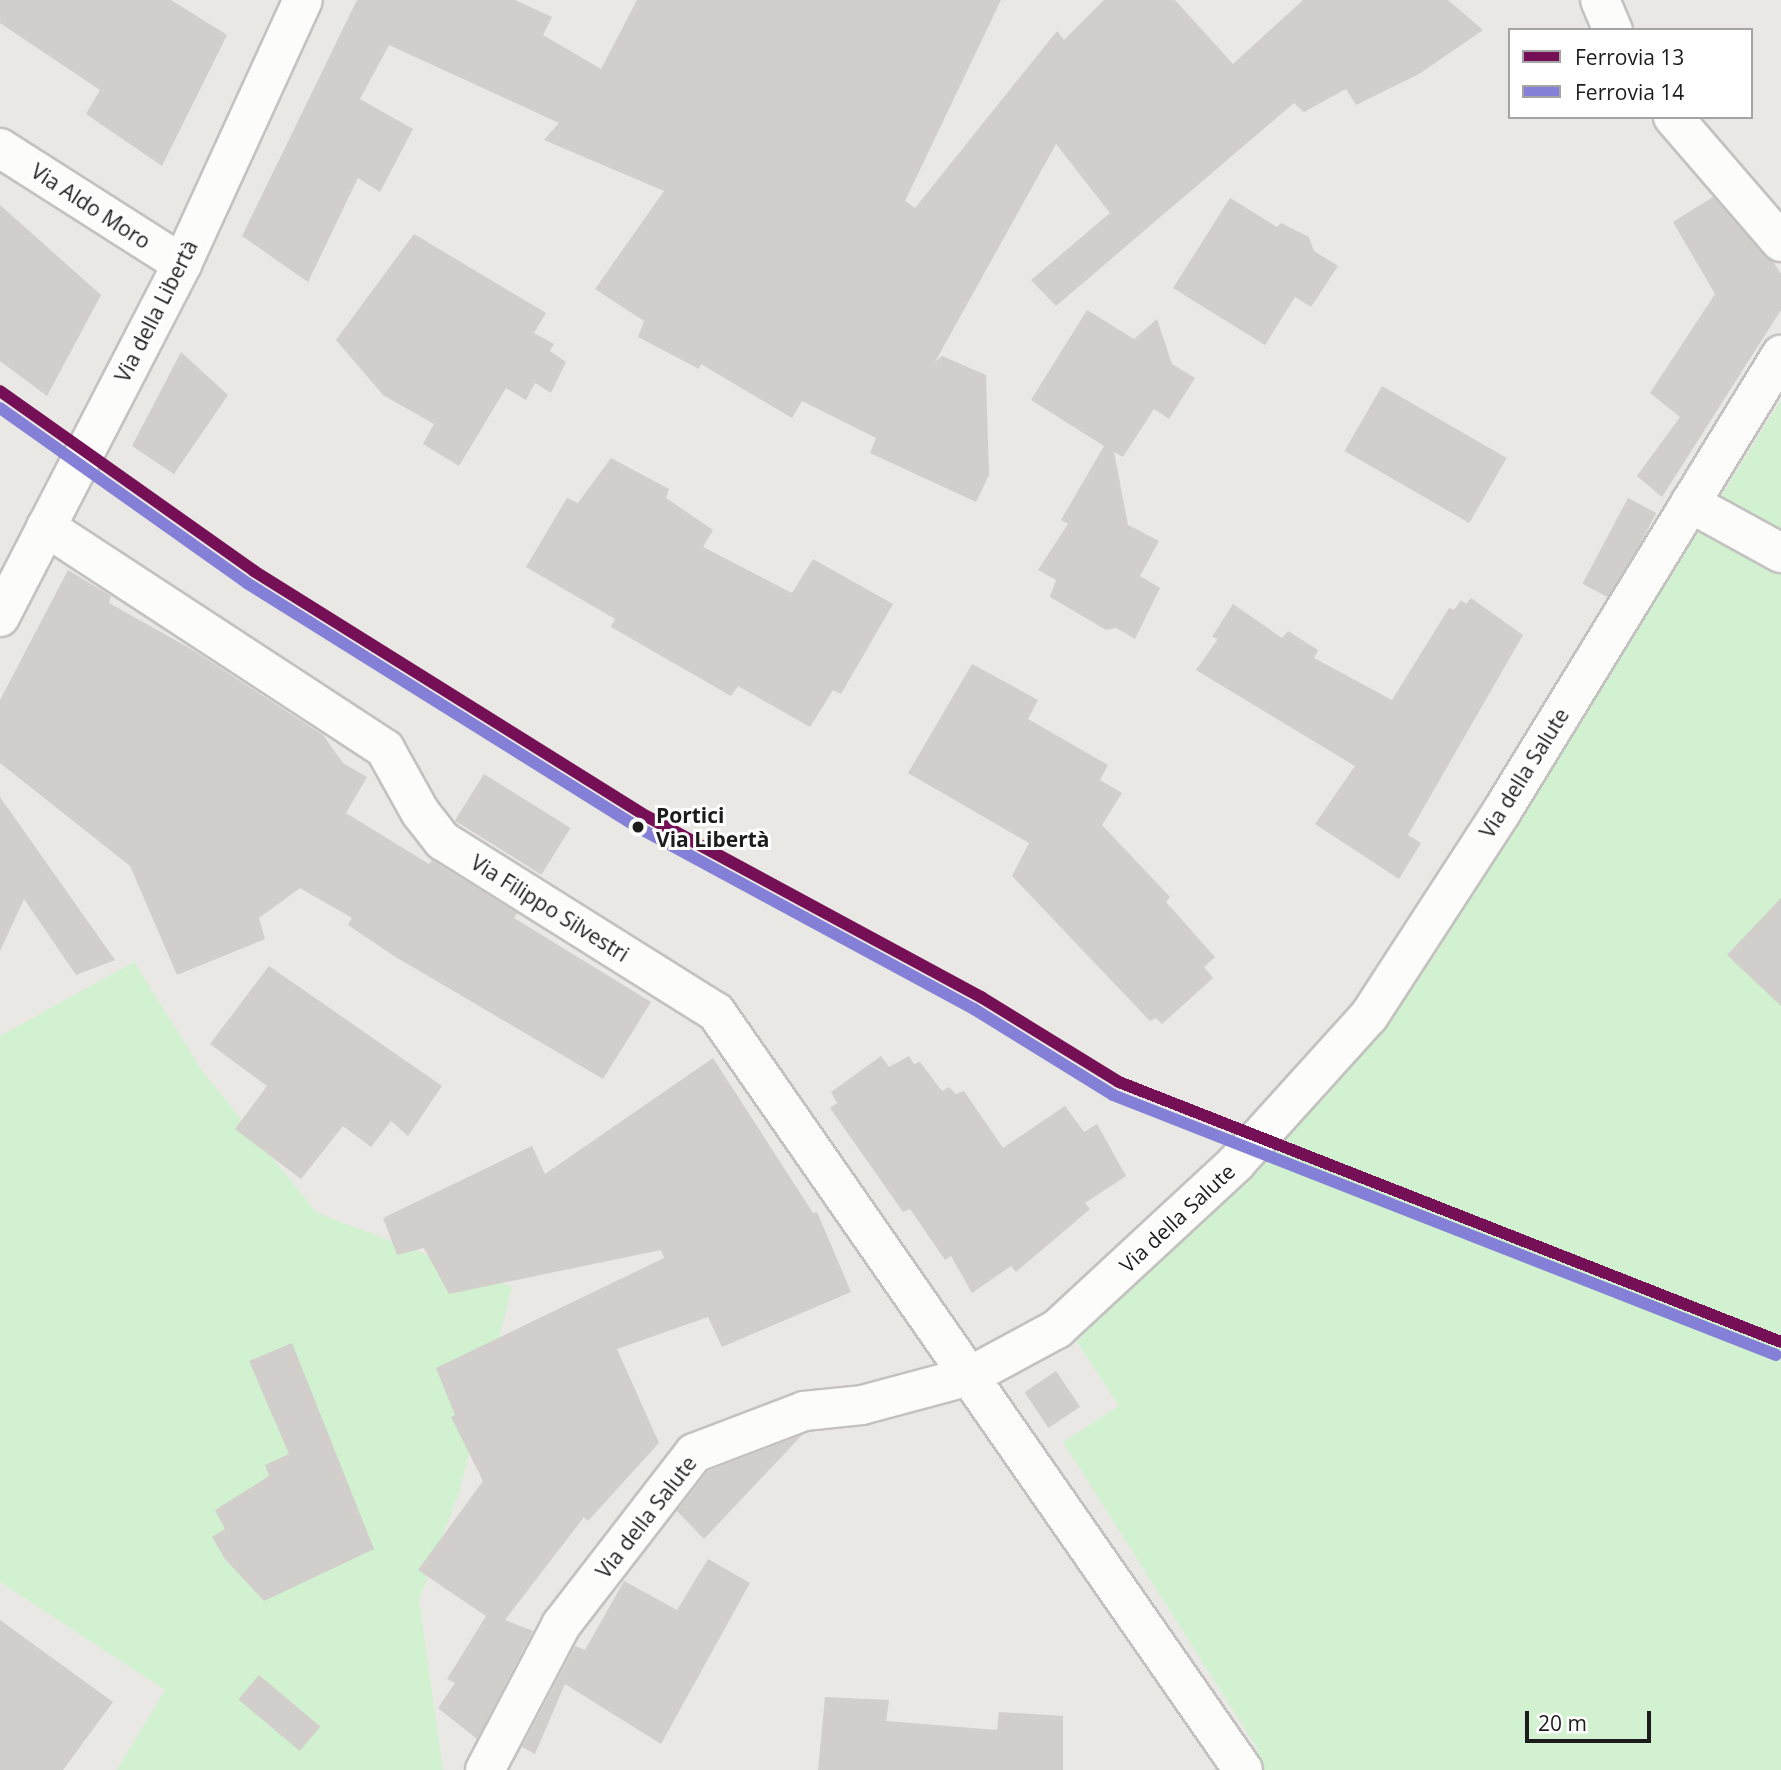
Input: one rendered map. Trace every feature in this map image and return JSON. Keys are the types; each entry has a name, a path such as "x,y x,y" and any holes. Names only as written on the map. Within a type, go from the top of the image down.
{"street":[{"name":"Via della Libertà","path":"0,617 181,264 303,0"},
{"path":"1600,0 1612,28"},
{"path":"1675,119 1781,242"},
{"name":"Via Aldo Moro","path":"0,148 181,264"},
{"name":"Via della Salute","path":"485,1770 561,1625 694,1452 804,1411 862,1405 970,1376 1057,1329 1236,1163 1369,1016 1502,811 1781,355"},
{"path":"1690,503 1781,553"},
{"name":"Via Filippo Silvestri","path":"52,516 385,749 420,812 443,841 716,1012 1243,1770"}],"green space":[{"path":"1781,400 1781,1770 1236,1770 1259,1751 1063,1442 1119,1406 1074,1337 1303,1119 1437,952"},
{"path":"134,962 203,1072 317,1213 512,1287 460,1489 419,1600 443,1770 117,1770 165,1690 0,1582 0,1036"}],"building":[{"path":"0,0 171,0 227,35 162,166 86,114 100,90 0,23"},
{"path":"357,0 515,0 552,17 543,35 601,69 637,0 1001,0 905,201 915,208 1057,31 1064,40 1104,0 1175,0 1233,64 1303,0 1448,0 1483,30 1419,74 1356,105 1346,89 1304,112 1294,103 1056,306 1031,280 1110,213 1056,144 935,362 942,356 986,375 989,475 976,502 870,453 876,438 802,401 792,418 701,364 699,369 638,337 644,321 595,289 664,191 544,140 559,123 389,45 360,99 413,129 380,192 358,178 308,282 242,236"},
{"path":"1713,197 1781,274 1781,310 1662,497 1637,476 1680,417 1650,393 1715,294 1673,222"},
{"path":"1230,198 1277,227 1281,223 1309,237 1314,251 1338,266 1311,307 1295,297 1265,345 1173,288"},
{"path":"0,205 101,295 47,396 0,361"},
{"path":"414,234 546,313 534,333 554,344 550,351 566,362 551,393 535,383 526,400 506,388 459,466 423,444 434,424 383,395 336,340"},
{"path":"1087,310 1134,339 1157,319 1172,364 1195,378 1169,419 1154,409 1123,457 1114,452 1128,525 1159,541 1140,576 1160,588 1135,639 1116,628 1106,630 1050,597 1056,580 1038,570 1068,524 1061,520 1104,446 1031,400"},
{"path":"181,352 228,395 174,474 132,446"},
{"path":"1382,386 1507,458 1469,523 1344,451"},
{"path":"611,458 669,489 666,498 713,530 703,547 792,593 813,559 893,604 841,694 833,690 810,727 738,686 731,696 611,627 615,619 526,567 567,498 578,503"},
{"path":"1628,498 1656,513 1611,599 1582,584"},
{"path":"68,570 111,596 109,603 193,650 323,735 343,763 367,777 346,813 429,864 432,860 517,913 514,918 651,1002 603,1079 394,956 348,925 352,918 300,888 259,918 265,939 177,975 130,866 0,763 0,700"},
{"path":"1471,598 1523,635 1408,835 1421,843 1399,879 1315,824 1355,766 1196,670 1218,639 1212,637 1233,604 1282,638 1288,631 1318,650 1314,658 1392,700 1449,608 1454,610 1461,600 1466,604"},
{"path":"972,664 1038,700 1028,719 1108,765 1100,780 1122,793 1102,825 1170,897 1166,902 1215,957 1204,967 1213,978 1162,1024 1156,1018 1150,1021 1012,876 1029,843 908,773"},
{"path":"484,774 571,828 541,875 455,821"},
{"path":"0,797 115,960 76,975 24,899 0,951"},
{"path":"1781,898 1781,1006 1727,955"},
{"path":"269,966 442,1086 408,1136 391,1121 371,1147 343,1126 301,1179 235,1129 267,1086 210,1044"},
{"path":"881,1056 889,1067 909,1056 914,1064 920,1062 942,1091 949,1087 956,1094 964,1091 1003,1148 1065,1106 1084,1132 1097,1124 1126,1176 1085,1203 1090,1209 1016,1272 1011,1266 972,1293 951,1256 945,1260 910,1209 903,1212 830,1108 837,1103 831,1092"},
{"path":"713,1058 813,1213 817,1212 851,1292 722,1347 708,1317 617,1349 659,1443 588,1521 584,1517 505,1620 533,1631 477,1739 438,1708 455,1683 447,1679 486,1616 418,1570 483,1481 451,1417 455,1415 436,1368 664,1258 661,1250 449,1294 424,1248 397,1255 383,1218 532,1146 545,1174"},
{"path":"292,1343 374,1549 264,1601 225,1559 212,1537 225,1529 215,1510 269,1476 265,1465 289,1454 249,1361"},
{"path":"1056,1371 1080,1407 1049,1428 1024,1392"},
{"path":"802,1435 704,1539 677,1511 708,1471"},
{"path":"708,1559 750,1583 661,1744 565,1684 535,1754 522,1747 575,1646 585,1650 624,1581 677,1610"},
{"path":"0,1620 113,1702 63,1770 0,1770"},
{"path":"259,1675 320,1726 300,1751 238,1700"},
{"path":"825,1697 889,1700 886,1721 997,1730 999,1712 1063,1716 1063,1770 818,1770"}],"rail line":[{"name":"13","path":"0,391 254,571 648,817 981,997 1119,1082 1781,1342"},
{"name":"14","path":"0,408 247,583 641,829 974,1009 1113,1095 1776,1355"}],"place":[{"name":"Portici Via Libertà","path":"638,827"}]}
